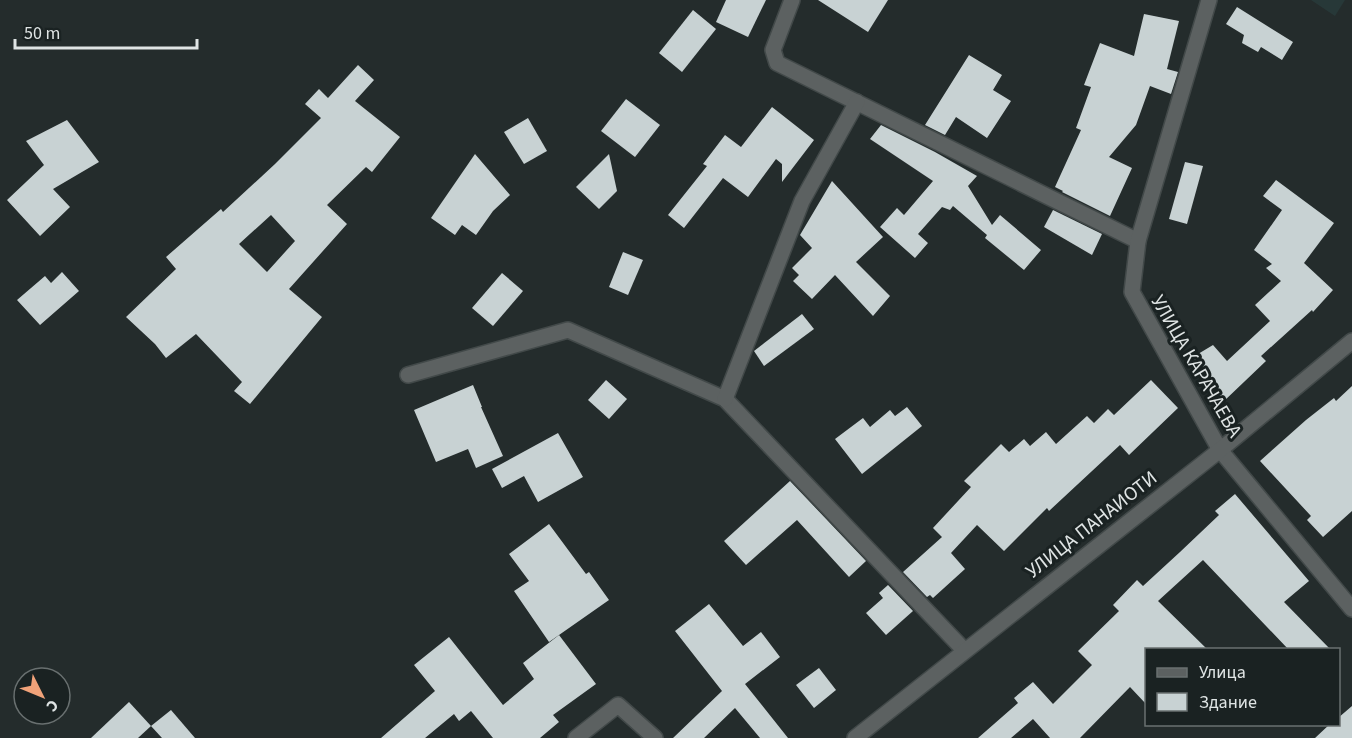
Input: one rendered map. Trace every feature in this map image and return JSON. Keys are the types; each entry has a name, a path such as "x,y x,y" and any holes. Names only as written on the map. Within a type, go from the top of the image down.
{"street":[{"path":"792,0 773,50 777,63 1138,241"},
{"name":"УЛИЦА КАРАЧАЕВА","path":"1209,0 1138,241 1132,292 1220,450 1352,609"},
{"path":"725,399 802,201 857,102"},
{"path":"408,375 568,330 725,399 964,650"},
{"name":"УЛИЦА ПАНАИОТИ","path":"855,738 1220,450 1352,341"},
{"path":"576,738 618,705 655,738"}],"shaded area":[{"path":"1311,0 1345,0 1335,16"}],"building":[{"path":"726,0 766,0 748,37 716,22"},
{"path":"818,0 888,0 868,32"},
{"path":"1237,7 1293,42 1282,60 1261,47 1258,52 1242,43 1244,35 1226,24"},
{"path":"693,10 716,29 682,72 659,53"},
{"path":"1144,14 1179,21 1167,69 1178,72 1171,94 1150,86 1136,125 1109,157 1132,168 1110,216 1055,187 1081,130 1076,128 1091,87 1084,85 1100,43 1134,56"},
{"path":"969,55 1002,75 993,90 1011,101 987,138 956,117 945,135 925,125"},
{"path":"358,65 374,80 355,101 400,137 372,172 366,167 327,205 347,224 289,289 322,317 250,404 234,391 242,382 196,334 166,358 155,344 126,317 176,269 166,257 221,209 223,212 321,118 305,104 319,89 328,98","holes":["271,215 295,241 267,272 239,244"]},
{"path":"626,99 660,125 635,157 601,131"},
{"path":"772,107 814,140 782,182 782,164 776,159 748,197 723,178 684,228 668,215 707,166 703,164 725,135 741,147"},
{"path":"528,118 547,151 524,164 504,132"},
{"path":"67,120 99,162 53,189 70,207 40,236 7,200 44,165 26,141"},
{"path":"881,125 977,176 968,186 992,225 1000,215 1041,250 1024,270 985,238 987,235 953,206 950,210 942,207 918,234 928,243 915,258 880,227 897,208 904,215 933,181 870,139"},
{"path":"475,154 510,195 493,211 476,235 462,225 455,235 431,218"},
{"path":"609,154 617,191 599,209 576,187"},
{"path":"1185,162 1203,166 1187,224 1169,219"},
{"path":"1276,180 1334,223 1304,263 1333,290 1313,312 1312,310 1261,356 1266,361 1223,402 1193,357 1213,345 1227,361 1270,321 1255,305 1281,281 1266,268 1272,264 1254,250 1282,210 1263,196"},
{"path":"832,181 883,237 856,262 890,296 873,316 835,275 812,299 793,281 799,275 792,268 812,248 800,235"},
{"path":"1053,210 1102,234 1092,255 1044,227"},
{"path":"623,252 643,260 628,295 609,287"},
{"path":"62,272 79,291 40,325 17,300 45,276 51,283"},
{"path":"502,273 523,291 493,326 472,308"},
{"path":"802,314 814,329 764,366 754,351"},
{"path":"606,380 627,399 609,419 588,400"},
{"path":"1151,380 1178,408 1129,455 1120,445 1049,511 1047,508 1004,551 977,525 951,553 965,569 933,598 930,595 927,597 903,572 942,537 933,528 971,487 964,481 1001,444 1009,452 1024,439 1030,446 1046,432 1056,444 1087,416 1094,423 1108,409 1114,415"},
{"path":"473,385 503,456 476,468 468,449 436,462 414,410"},
{"path":"1352,386 1352,511 1323,537 1307,520 1311,516 1260,461 1306,420 1334,398 1336,401"},
{"path":"907,407 922,426 862,474 835,439 863,418 870,427 890,410 895,416"},
{"path":"558,433 583,477 538,502 524,476 502,488 492,469"},
{"path":"790,481 866,561 849,577 797,520 746,565 724,541"},
{"path":"1235,494 1309,581 1284,602 1329,648 1287,648 1203,560 1158,601 1206,648 1145,648 1145,703 1130,687 1080,738 1050,738 1033,719 1011,738 978,738 1018,703 1014,698 1033,682 1053,704 1092,665 1078,651 1119,611 1113,605 1137,580 1143,586 1219,515 1215,511"},
{"path":"549,524 586,574 589,572 609,600 549,642 514,591 529,581 509,554"},
{"path":"888,585 913,611 886,635 866,613 883,598 879,593"},
{"path":"709,604 743,646 761,632 780,657 745,684 788,738 760,738 735,708 704,738 673,738 722,691 675,631"},
{"path":"559,635 596,684 553,715 559,722 540,738 493,738 471,711 459,721 454,714 425,738 381,738 435,691 414,665 449,637 503,705 534,679 523,663"},
{"path":"819,668 836,690 814,708 796,685"},
{"path":"129,702 151,726 138,738 91,738"},
{"path":"1352,706 1352,738 1315,738 1328,726 1340,726 1340,716"},
{"path":"171,710 195,738 162,738 151,726"}]}
